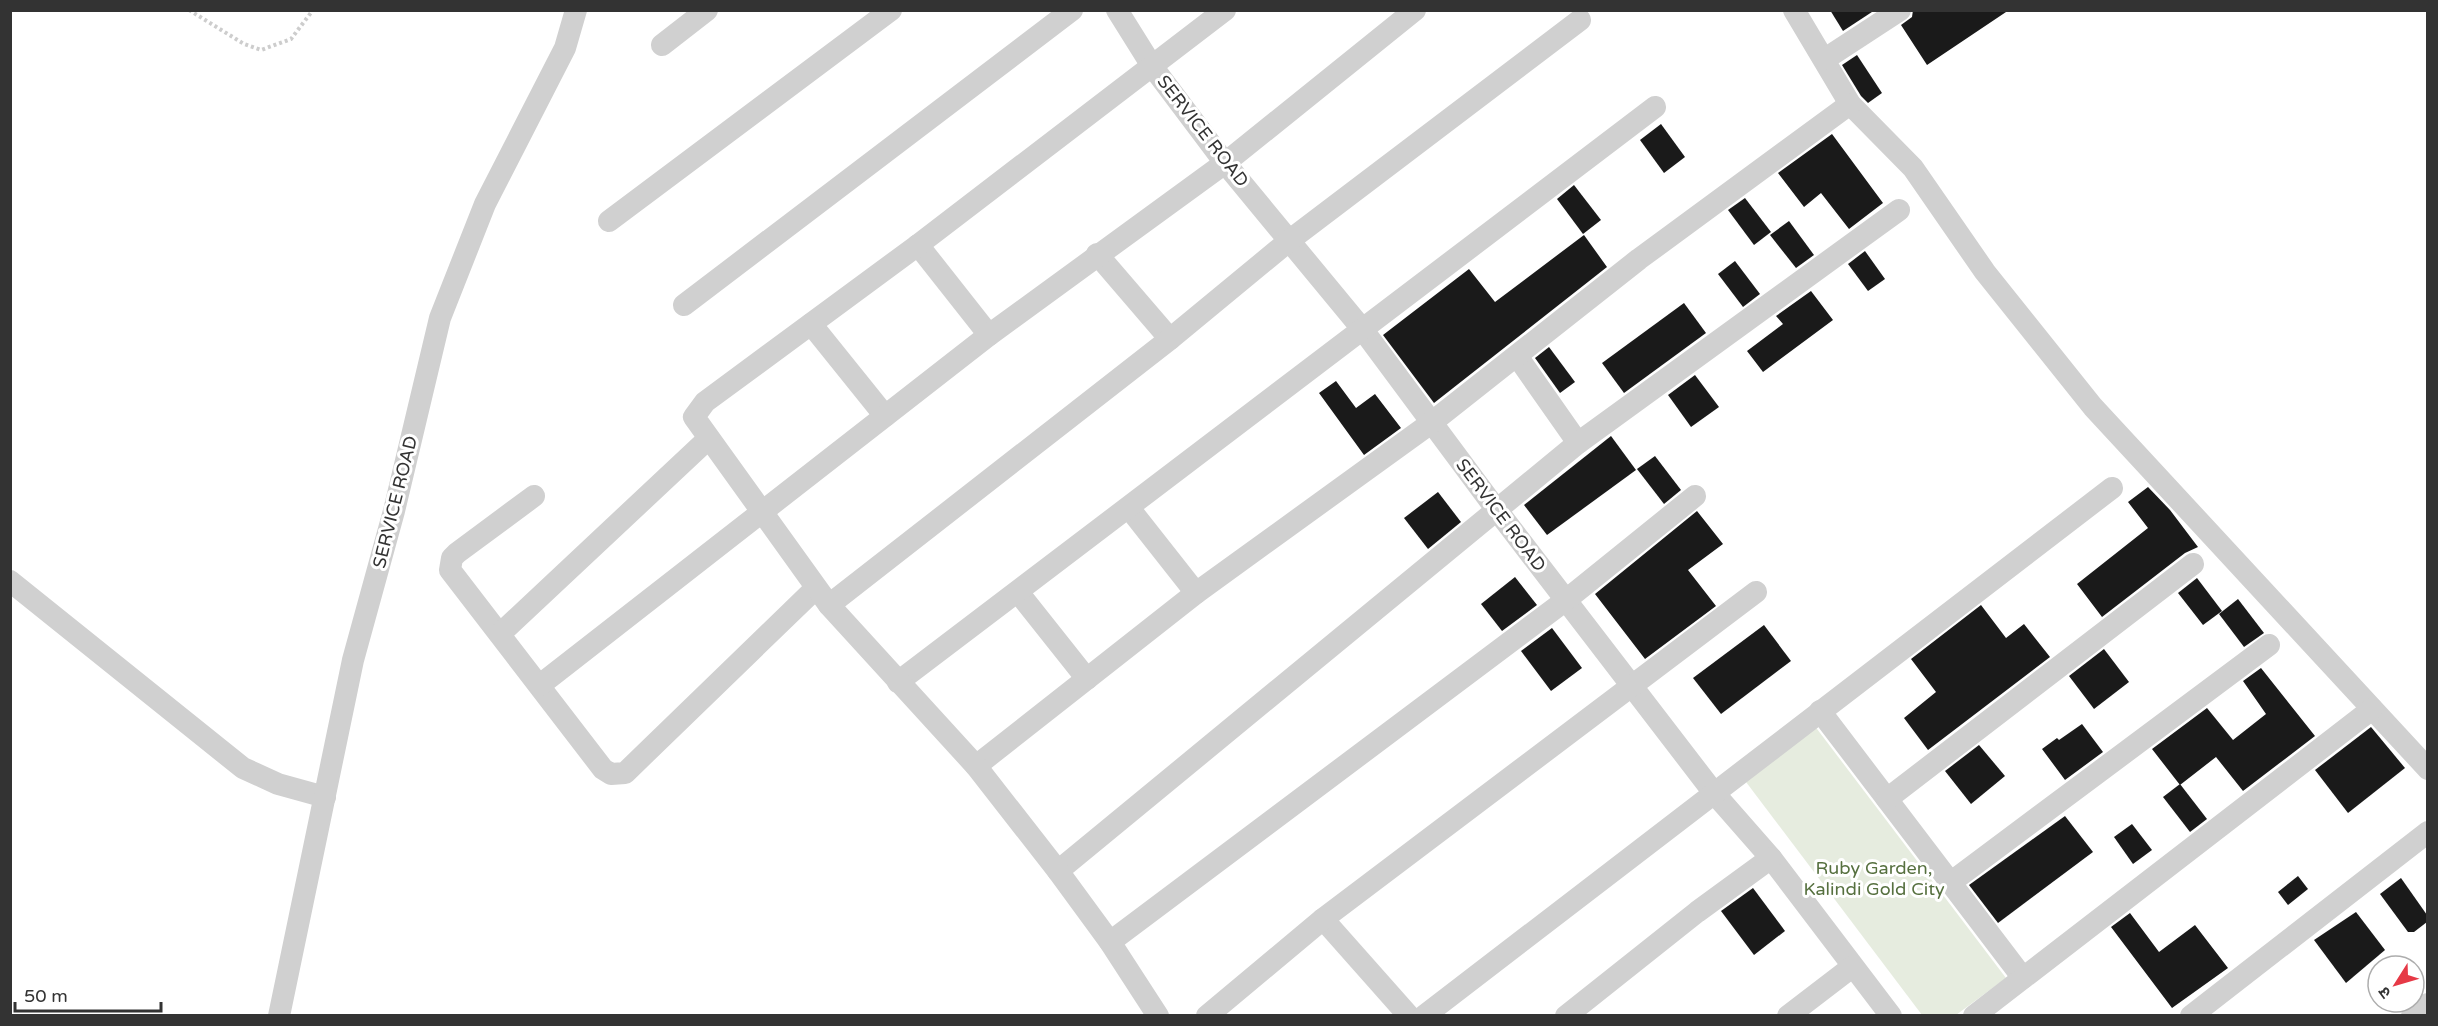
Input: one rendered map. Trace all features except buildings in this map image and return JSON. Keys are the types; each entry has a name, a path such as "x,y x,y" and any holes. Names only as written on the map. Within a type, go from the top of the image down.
{"street":[{"name":"SERVICE ROAD","path":"279,1016 353,660 394,510 440,318 485,204 565,48 576,10"},
{"path":"662,45 706,10"},
{"path":"609,221 891,10"},
{"path":"684,304 1072,10"},
{"name":"SERVICE ROAD","path":"1117,10 1152,66 1225,163 1363,330 1496,509 1714,793 1771,858 1891,1016"},
{"path":"1158,1016 1110,942 1058,871 976,766 823,597 694,417 705,402 918,244 1225,10"},
{"path":"540,685 989,334 1225,163 1416,10"},
{"path":"1794,10 1850,104 1913,168 1985,272 2093,407 2427,769"},
{"path":"1825,59 1900,10"},
{"path":"534,496 457,553 449,566 454,576 603,768 617,775 625,773 823,597 1170,339 1290,240 1580,21"},
{"path":"976,766 1196,593 1431,423 1639,259 1850,104"},
{"path":"898,682 1655,107"},
{"path":"1058,871 1578,443 1899,210"},
{"path":"918,244 989,334"},
{"path":"1097,254 1170,339"},
{"path":"811,324 885,416"},
{"path":"1517,356 1578,443"},
{"path":"500,634 708,439"},
{"path":"1424,1016 2112,488"},
{"path":"1110,942 1566,600 1695,495"},
{"path":"1129,508 1196,593"},
{"path":"1887,799 2193,564"},
{"path":"10,581 243,768 278,784 325,797"},
{"path":"1017,592 1087,679"},
{"path":"1207,1016 1323,919 1756,592"},
{"path":"1950,883 2269,645"},
{"path":"1974,1016 2372,709"},
{"path":"1820,711 2023,978"},
{"path":"2191,1016 2427,832"},
{"path":"1566,1016 1697,912 1771,858"},
{"path":"1323,919 1409,1016"},
{"path":"1788,1016 1852,967"},
{"path":"2412,1016 2427,1004"}],"path":[{"path":"189,10 244,44 261,50 291,39 313,10"}],"green space":[{"name":"Ruby Garden, Kalindi Gold City","path":"1814,725 2006,978 1956,1015 1922,1015 1743,778"}]}
